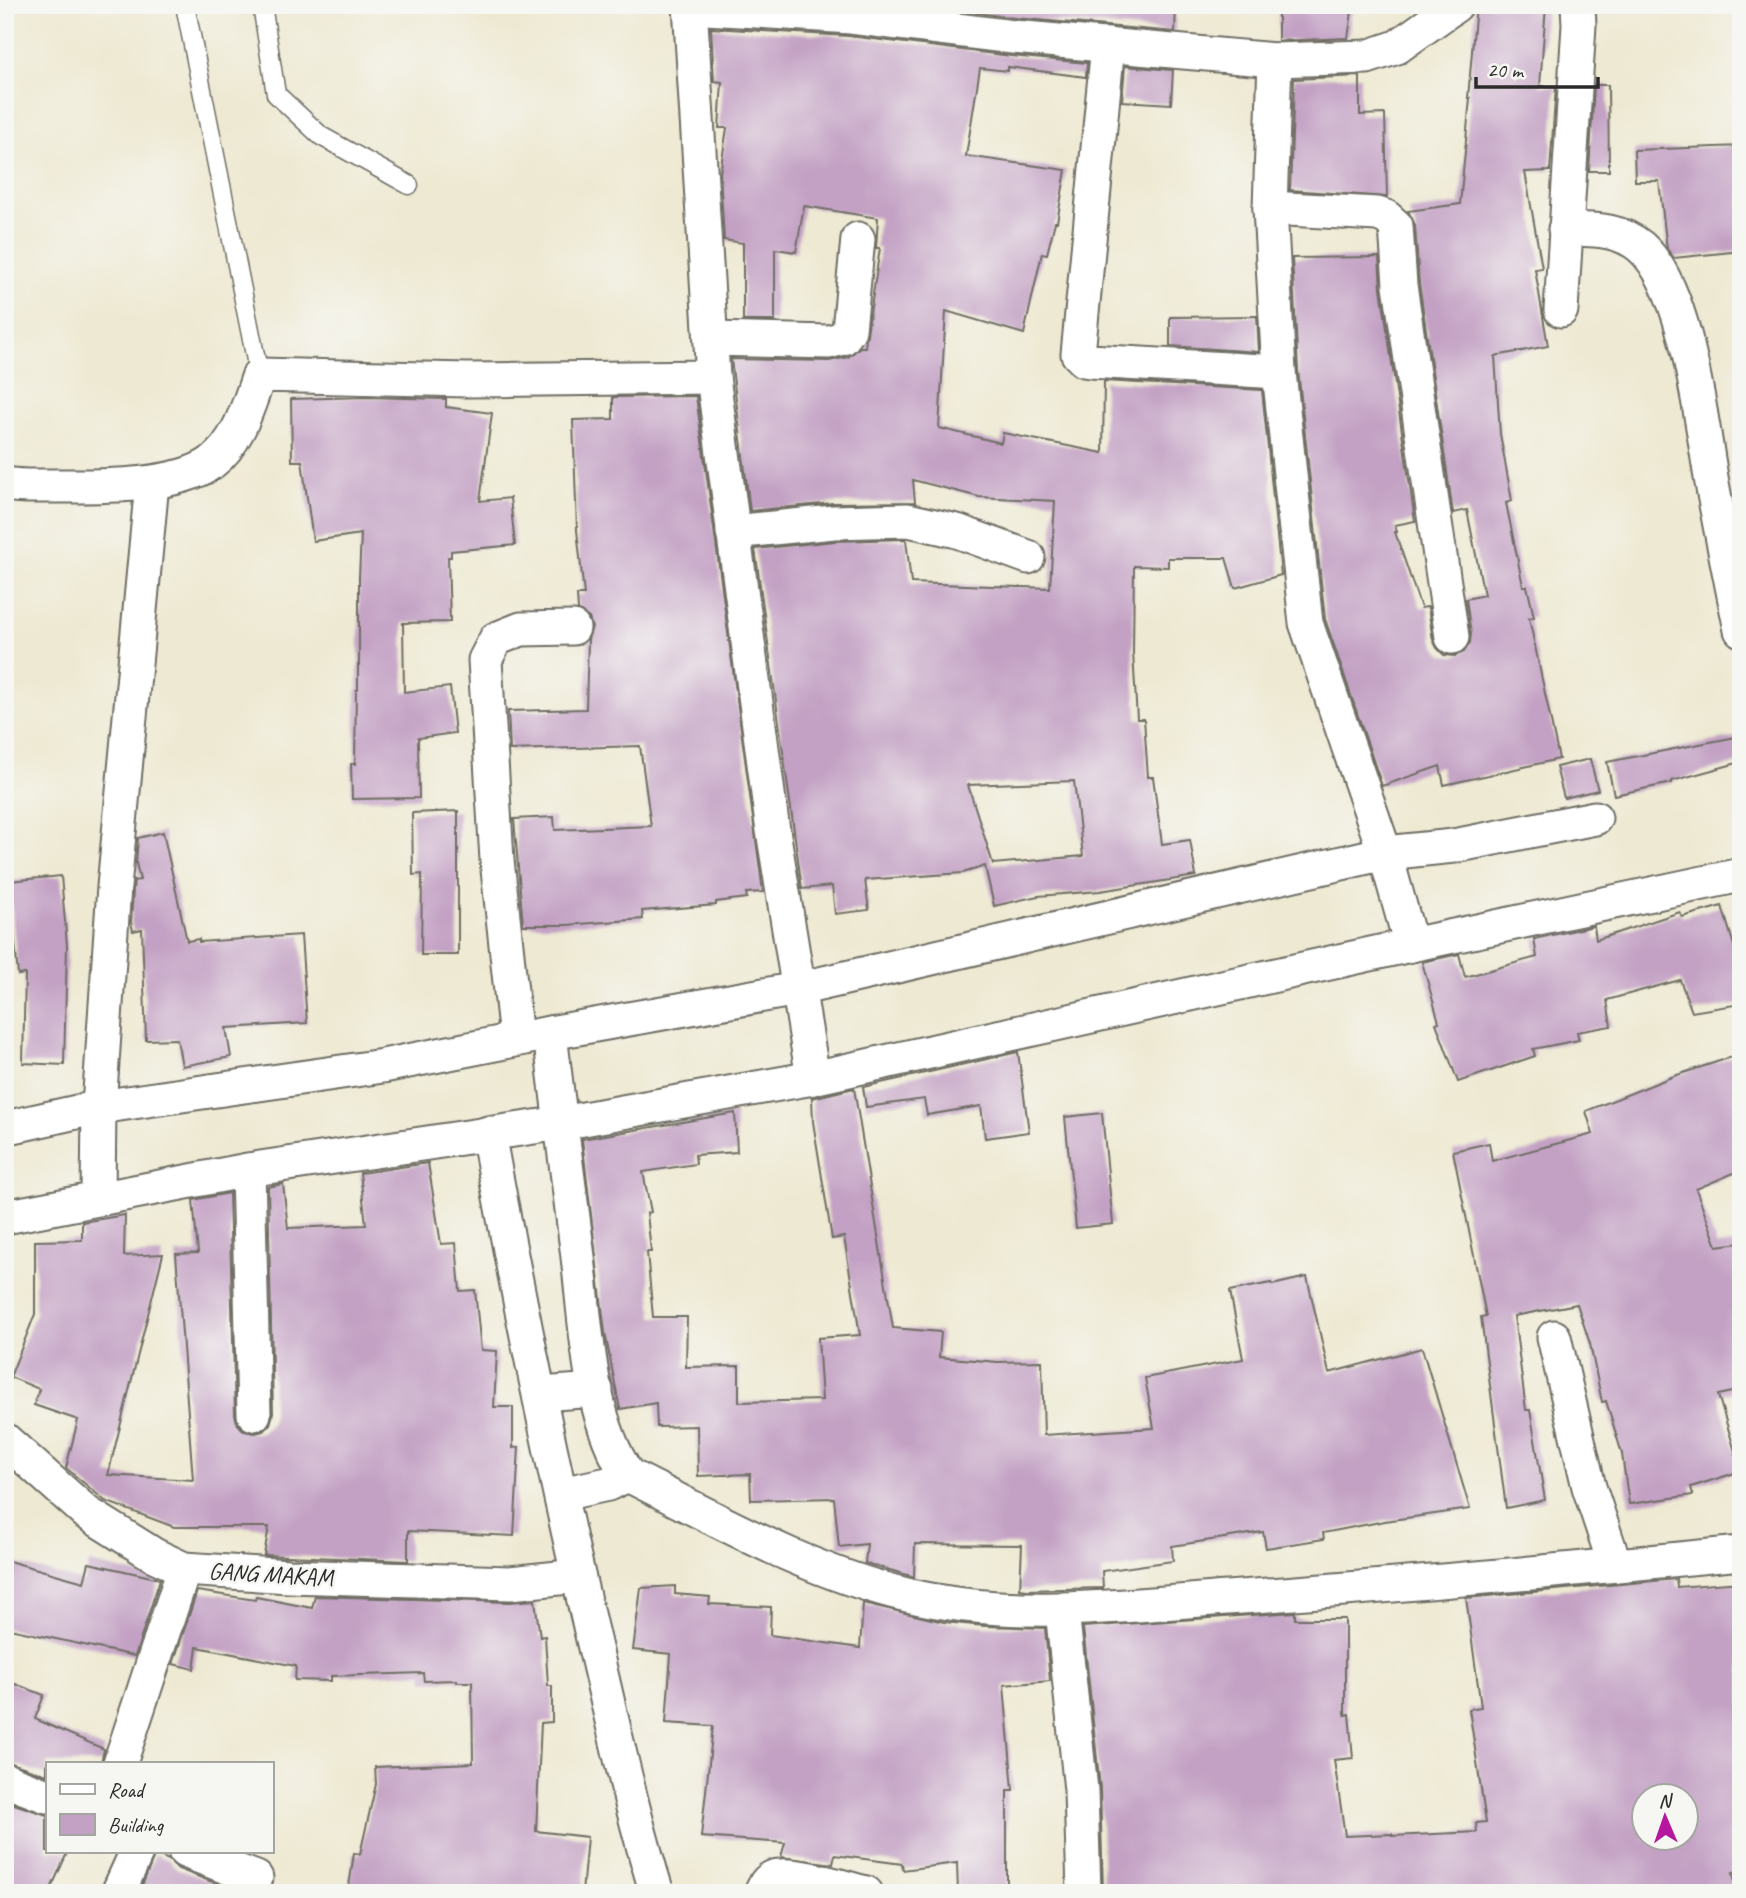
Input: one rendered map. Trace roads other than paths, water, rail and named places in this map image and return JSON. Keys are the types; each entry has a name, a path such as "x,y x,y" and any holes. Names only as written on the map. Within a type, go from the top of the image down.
{"street":[{"path":"812,1072 772,824 713,377 690,6 851,17 1013,37 1275,60 1367,57 1397,47 1456,5"},
{"path":"1561,310 1579,25 1578,5"},
{"path":"1108,45 1078,354 1084,360 1090,361 1279,372"},
{"path":"1275,60 1269,208 1279,372 1306,623 1386,859 1408,933"},
{"path":"1269,208 1377,214 1386,216 1396,226 1400,285 1452,637"},
{"path":"1565,229 1605,230 1622,234 1642,248 1664,281 1679,317 1693,372 1741,629"},
{"path":"712,339 829,342 843,338 849,330 859,239"},
{"path":"5,484 94,486 152,483 210,463 228,445 243,422 259,375 467,380 713,377"},
{"path":"97,1187 114,887 152,483"},
{"path":"733,532 834,522 908,520 957,531 1028,557"},
{"path":"516,1039 496,860 485,660 496,639 521,629 573,628"},
{"path":"5,1128 99,1115 383,1066 516,1039 551,1041 801,1001 1386,859 1595,818"},
{"path":"5,1217 97,1187 248,1170 488,1133 560,1110 812,1072 1408,933 1741,875"},
{"path":"551,1041 591,1391 618,1479"},
{"path":"488,1133 524,1326 546,1394 578,1576 640,1839 656,1893"},
{"path":"248,1170 254,1414"},
{"path":"1554,1337 1589,1487 1615,1565"},
{"path":"546,1394 591,1391"},
{"name":"GANG MAKAM","path":"5,1440 87,1513 154,1555 184,1569 289,1576 510,1583 578,1576"},
{"path":"565,1493 618,1479 825,1570 907,1595 988,1608 1047,1609 1384,1587 1741,1553"},
{"path":"120,1762 184,1569"},
{"path":"1047,1609 1081,1790 1084,1893"},
{"path":"5,1780 46,1796"},
{"path":"118,1893 136,1853"},
{"path":"190,1853 256,1878"},
{"path":"761,1893 763,1886 773,1877 790,1876 866,1893"}],"lane":[{"path":"185,5 259,375"},
{"path":"262,5 276,94 321,136 409,185"}]}
